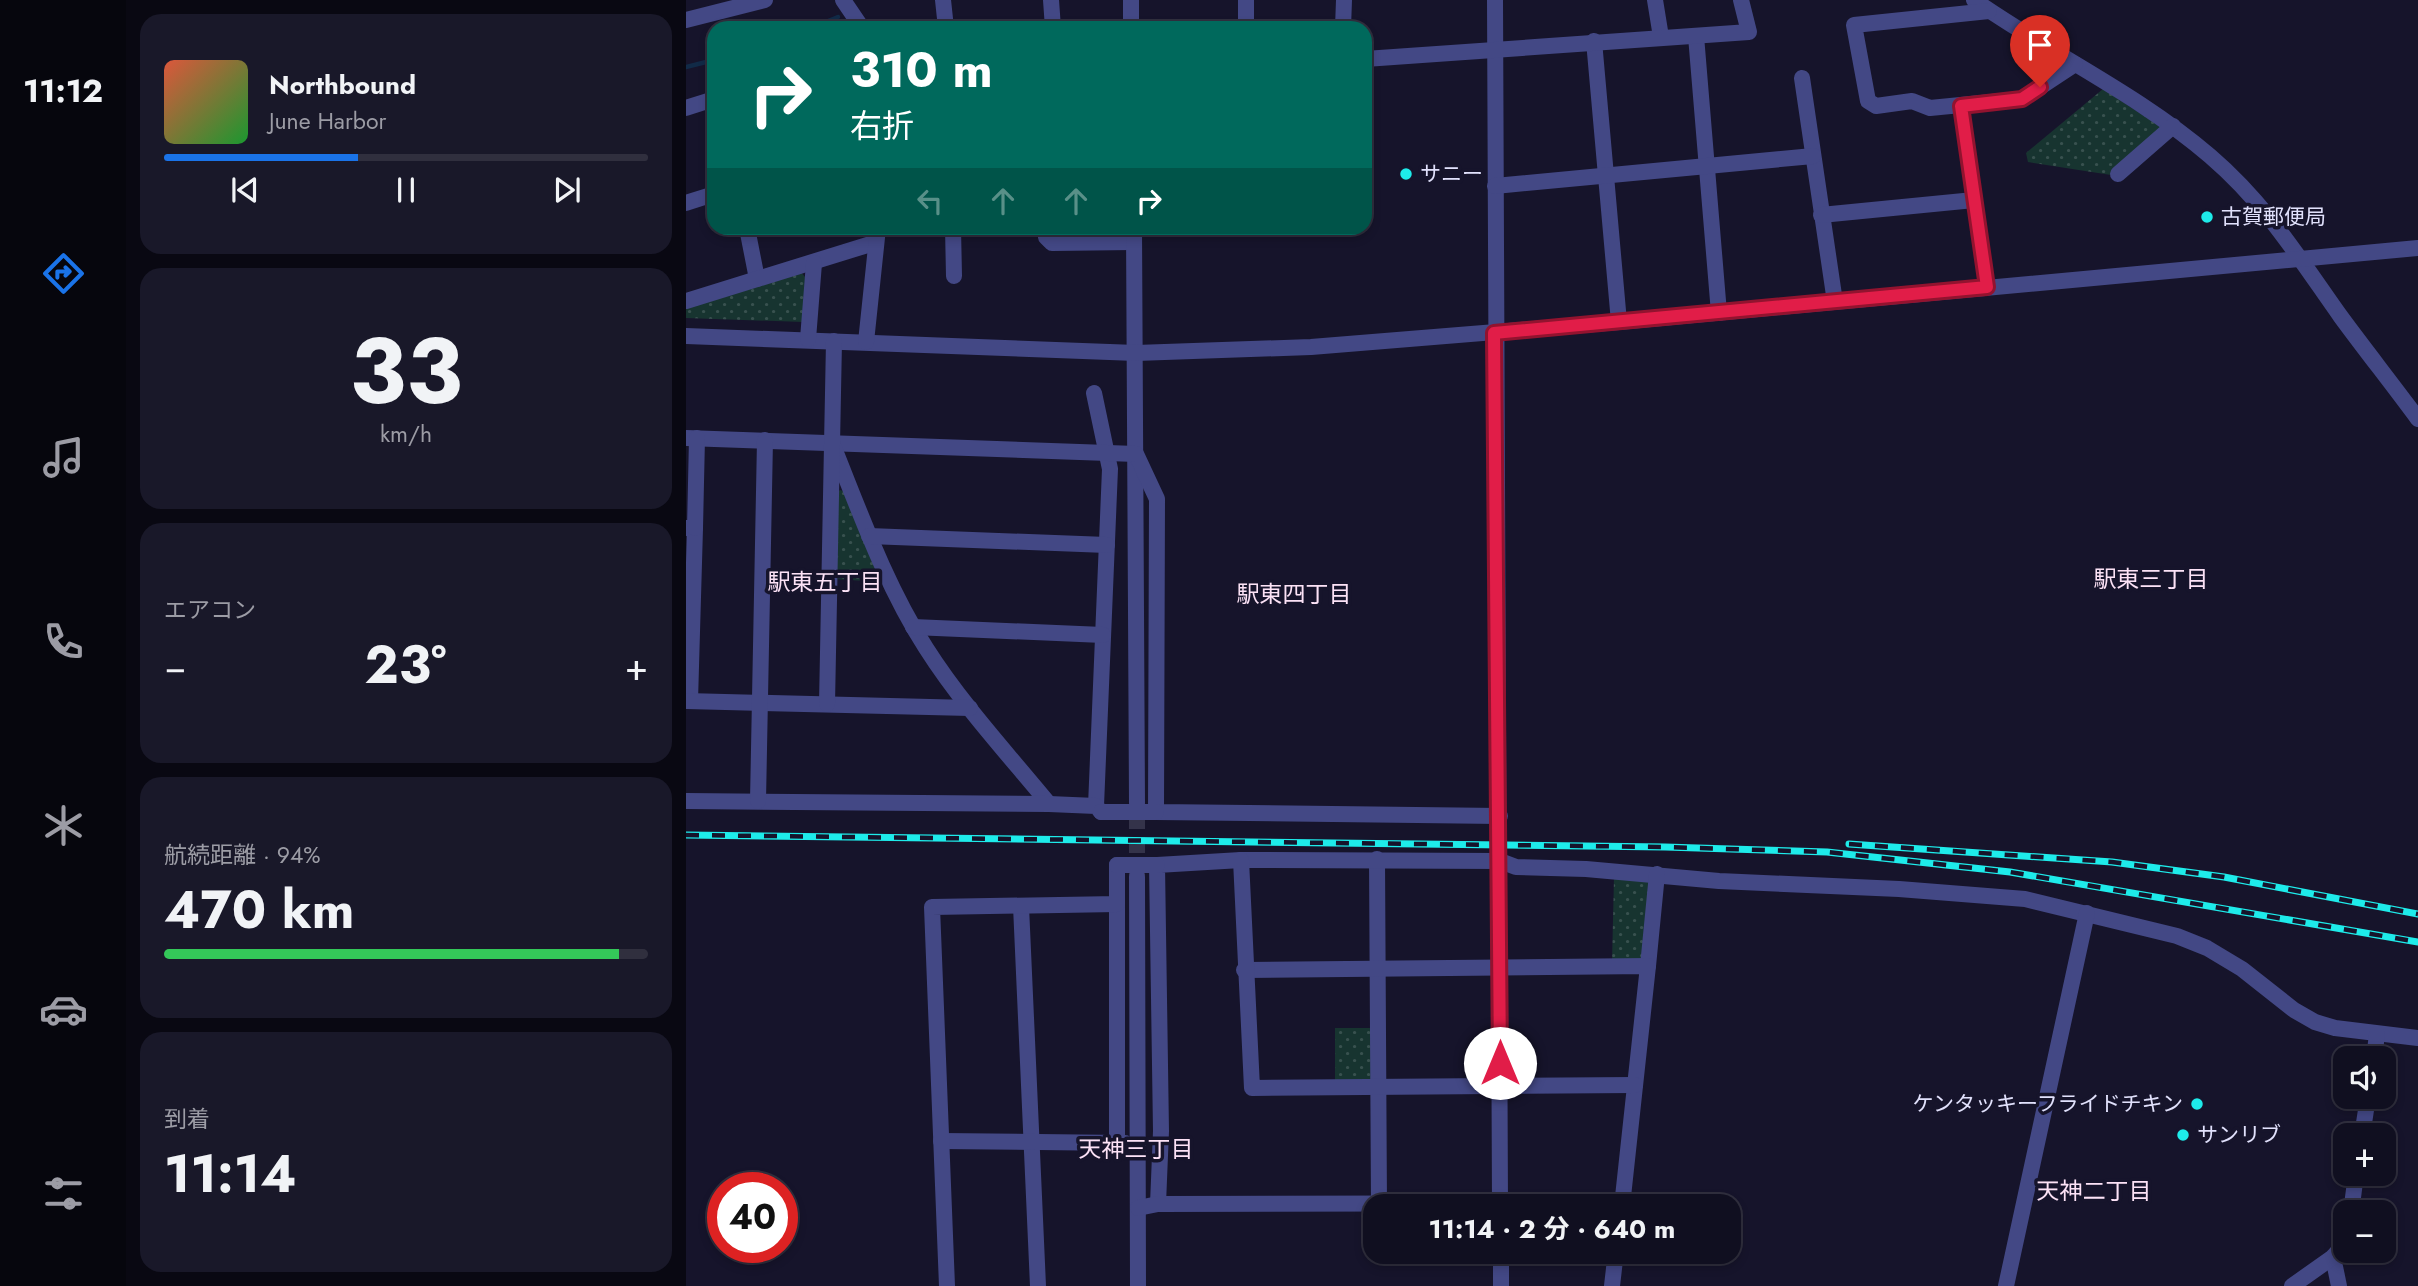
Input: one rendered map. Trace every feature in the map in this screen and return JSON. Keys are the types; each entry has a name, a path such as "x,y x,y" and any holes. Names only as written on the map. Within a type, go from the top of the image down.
{"street":[{"path":"843,0 857,21"},
{"path":"943,0 945,21"},
{"path":"1051,0 1052,21"},
{"path":"1131,0 1131,21"},
{"path":"1246,0 1246,21"},
{"path":"1343,21 1344,0"},
{"path":"1494,0 1500,1194"},
{"path":"1655,0 1661,37"},
{"path":"1372,58 1749,32 1741,0"},
{"path":"1974,0 2173,126 2251,194 2291,242 2418,419"},
{"path":"686,20 754,2"},
{"path":"1989,11 1854,25 1868,101 1876,106 1912,101 1930,108 2022,99 2075,64"},
{"path":"1696,36 1719,313"},
{"path":"1594,41 1619,322"},
{"path":"1802,78 1835,302"},
{"path":"686,108 707,101"},
{"path":"1961,106 1987,287"},
{"path":"2118,174 2173,126"},
{"path":"1495,186 1813,156"},
{"path":"686,202 707,196"},
{"path":"1821,215 1974,200"},
{"path":"748,235 757,279"},
{"path":"686,301 814,262 876,235 866,342"},
{"path":"953,235 954,276"},
{"path":"1046,235 1052,243 1134,235 1138,803"},
{"path":"686,335 1136,353 1311,347 1619,322 2418,248"},
{"path":"808,340 814,262"},
{"path":"827,704 834,341"},
{"path":"1094,393 1110,469 1102,635 1098,809"},
{"path":"970,708 688,701 692,438 1136,454"},
{"path":"758,801 765,440"},
{"path":"832,443 869,536 913,627 970,708 1049,804"},
{"path":"1136,454 1157,499 1156,812"},
{"path":"869,536 1107,545"},
{"path":"913,627 1102,635"},
{"path":"686,801 1049,804 1156,812 1500,816"},
{"path":"1377,859 1379,1194"},
{"path":"1241,860 1244,970 1252,1088 1635,1085"},
{"path":"1117,1140 1117,865 1241,860 1500,861 1516,867 2025,899 2177,936 2207,948 2242,969 2294,1010 2315,1022 2378,1034 2418,1038"},
{"path":"1157,865 1161,1131 1158,1204"},
{"path":"1623,1194 1657,874"},
{"path":"1136,877 1138,1286"},
{"path":"947,1286 932,907 1117,904"},
{"path":"1021,906 1038,1286"},
{"path":"2006,1286 2087,913"},
{"path":"1244,970 1648,965"},
{"path":"2376,1046 2378,1034"},
{"path":"941,1141 1032,1143 1117,1140 1138,1146"},
{"path":"1138,1208 1158,1204 1363,1206"},
{"path":"2303,1283 2333,1257"},
{"path":"2334,1263 2339,1286"},
{"path":"1500,1264 1501,1286"},
{"path":"1612,1286 1615,1264"}],"green space":[{"path":"2103,89 2164,129 2111,175 2028,162 2026,153"},
{"path":"801,272 805,277 804,322 686,318 686,307"},
{"path":"840,490 846,492 881,582 835,579 837,493"},
{"path":"1614,878 1646,880 1651,885 1642,959 1612,962"},
{"path":"1335,1028 1372,1028 1372,1082 1335,1082"}],"waterway":[{"path":"828,21 838,17"},
{"path":"686,67 707,62"}],"tunnel":[{"path":"1137,803 1137,877"}],"railway":[{"path":"686,835 1665,847 1827,852 2010,872 2418,942"},
{"path":"1849,844 2112,862 2224,877 2418,914"}],"place":[{"name":"サニー","path":"1406,174"},
{"name":"古賀郵便局","path":"2207,217"},
{"name":"ケンタッキーフライドチキン","path":"2197,1104"},
{"name":"サンリブ","path":"2183,1135"}],"district":[{"name":"駅東三丁目","path":"2151,579"},
{"name":"駅東五丁目","path":"825,582"},
{"name":"駅東四丁目","path":"1294,594"},
{"name":"天神三丁目","path":"1136,1149"},
{"name":"天神二丁目","path":"2094,1191"}],"route":[{"path":"1500,1063 1494,333 1987,287 1961,106 2022,99 2040,87"}]}
